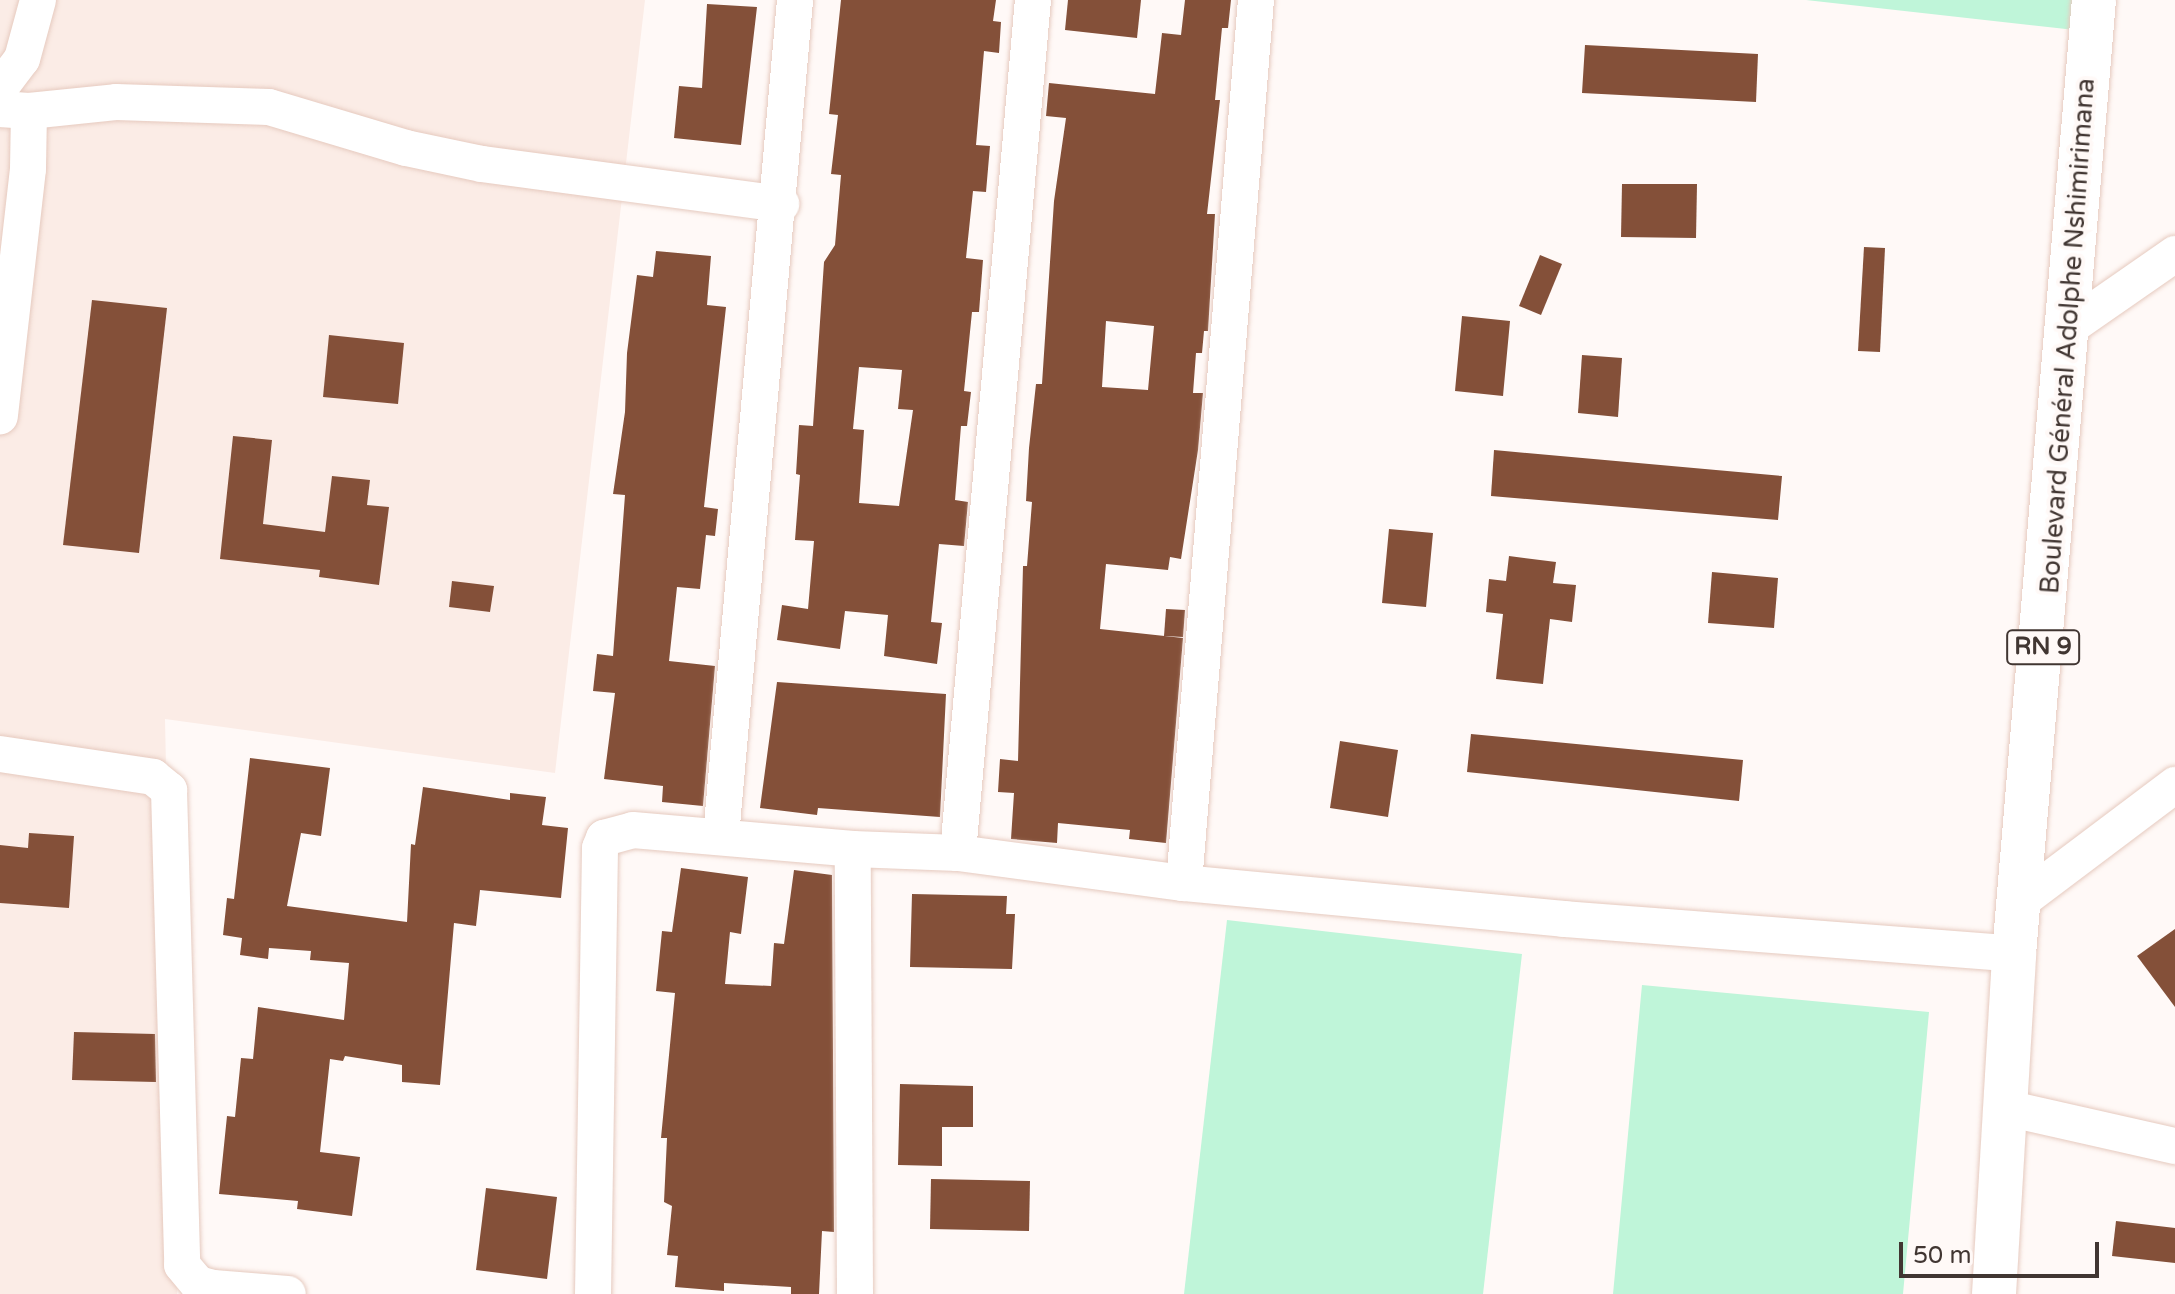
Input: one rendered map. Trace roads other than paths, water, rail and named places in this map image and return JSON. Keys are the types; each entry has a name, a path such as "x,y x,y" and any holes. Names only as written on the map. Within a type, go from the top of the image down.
{"main road":[{"name":"Boulevard Général Adolphe Nshimirimana","path":"1994,1294 2014,954 2070,327 2094,0"}],"street":[{"path":"0,88 22,59 38,0"},
{"path":"721,836 781,204 795,0"},
{"path":"958,853 1033,0"},
{"path":"1184,883 1256,0"},
{"path":"0,416 28,169 14,110 116,102 269,107 482,164 781,204"},
{"path":"2070,327 2175,254"},
{"path":"0,754 153,777 169,790 182,1265 198,1284 288,1294"},
{"path":"2021,901 2175,785"},
{"path":"593,1294 600,848 616,831 721,836 853,849 958,853 1184,883 1564,919 2014,954"},
{"path":"853,849 855,1294"},
{"path":"2006,1108 2175,1146"}]}
